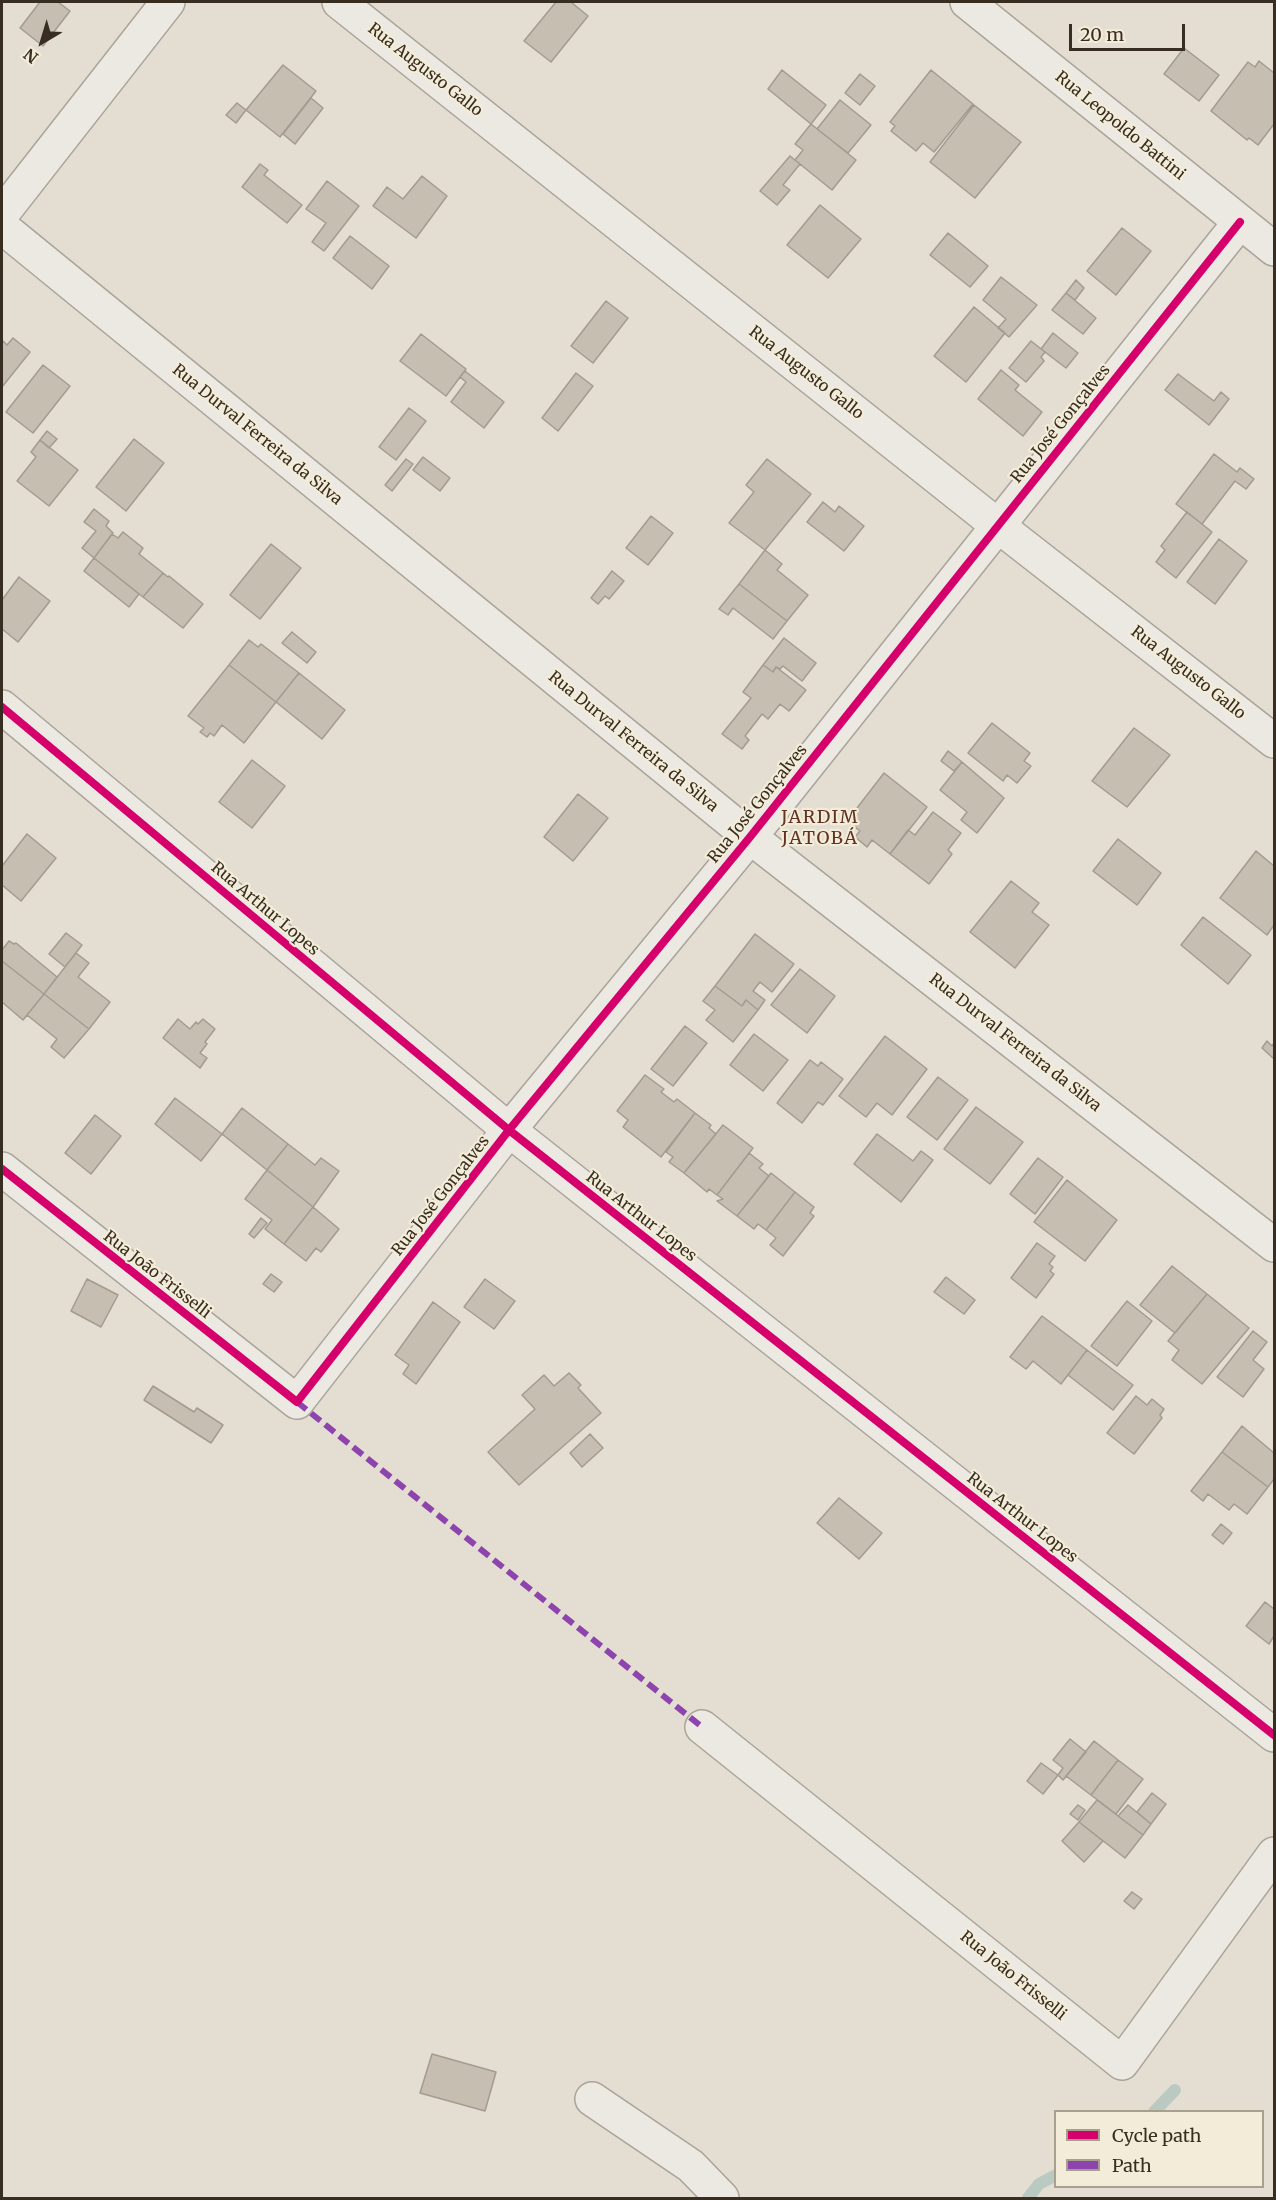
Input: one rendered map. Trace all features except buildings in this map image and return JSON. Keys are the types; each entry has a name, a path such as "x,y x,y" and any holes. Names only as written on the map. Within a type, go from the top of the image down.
{"street":[{"path":"2,214 168,2"},
{"name":"Rua Augusto Gallo","path":"339,2 997,525 1275,741"},
{"name":"Rua Leopoldo Battini","path":"966,2 1275,249"},
{"name":"Rua José Gonçalves","path":"297,1402 509,1130 750,837 1240,222"},
{"name":"Rua Durval Ferreira da Silva","path":"2,227 750,837 1275,1245"},
{"name":"Rua Arthur Lopes","path":"2,707 509,1130 1275,1735"},
{"name":"Rua João Frisselli","path":"2,1169 297,1402"},
{"name":"Rua João Frisselli","path":"702,1727 1122,2063 1275,1854"},
{"path":"592,2099 691,2166 722,2199"}],"waterway":[{"path":"1156,2110 1175,2090"},
{"path":"1028,2198 1039,2184 1054,2176"}],"marked path":[{"path":"297,1402 702,1727"}],"cycle path":[{"path":"2,1169 297,1402 509,1130 750,837 1240,222"},
{"path":"2,707 509,1130 1274,1735"}],"district":[{"name":"JARDIM JATOBÁ","path":"820,828"}]}
